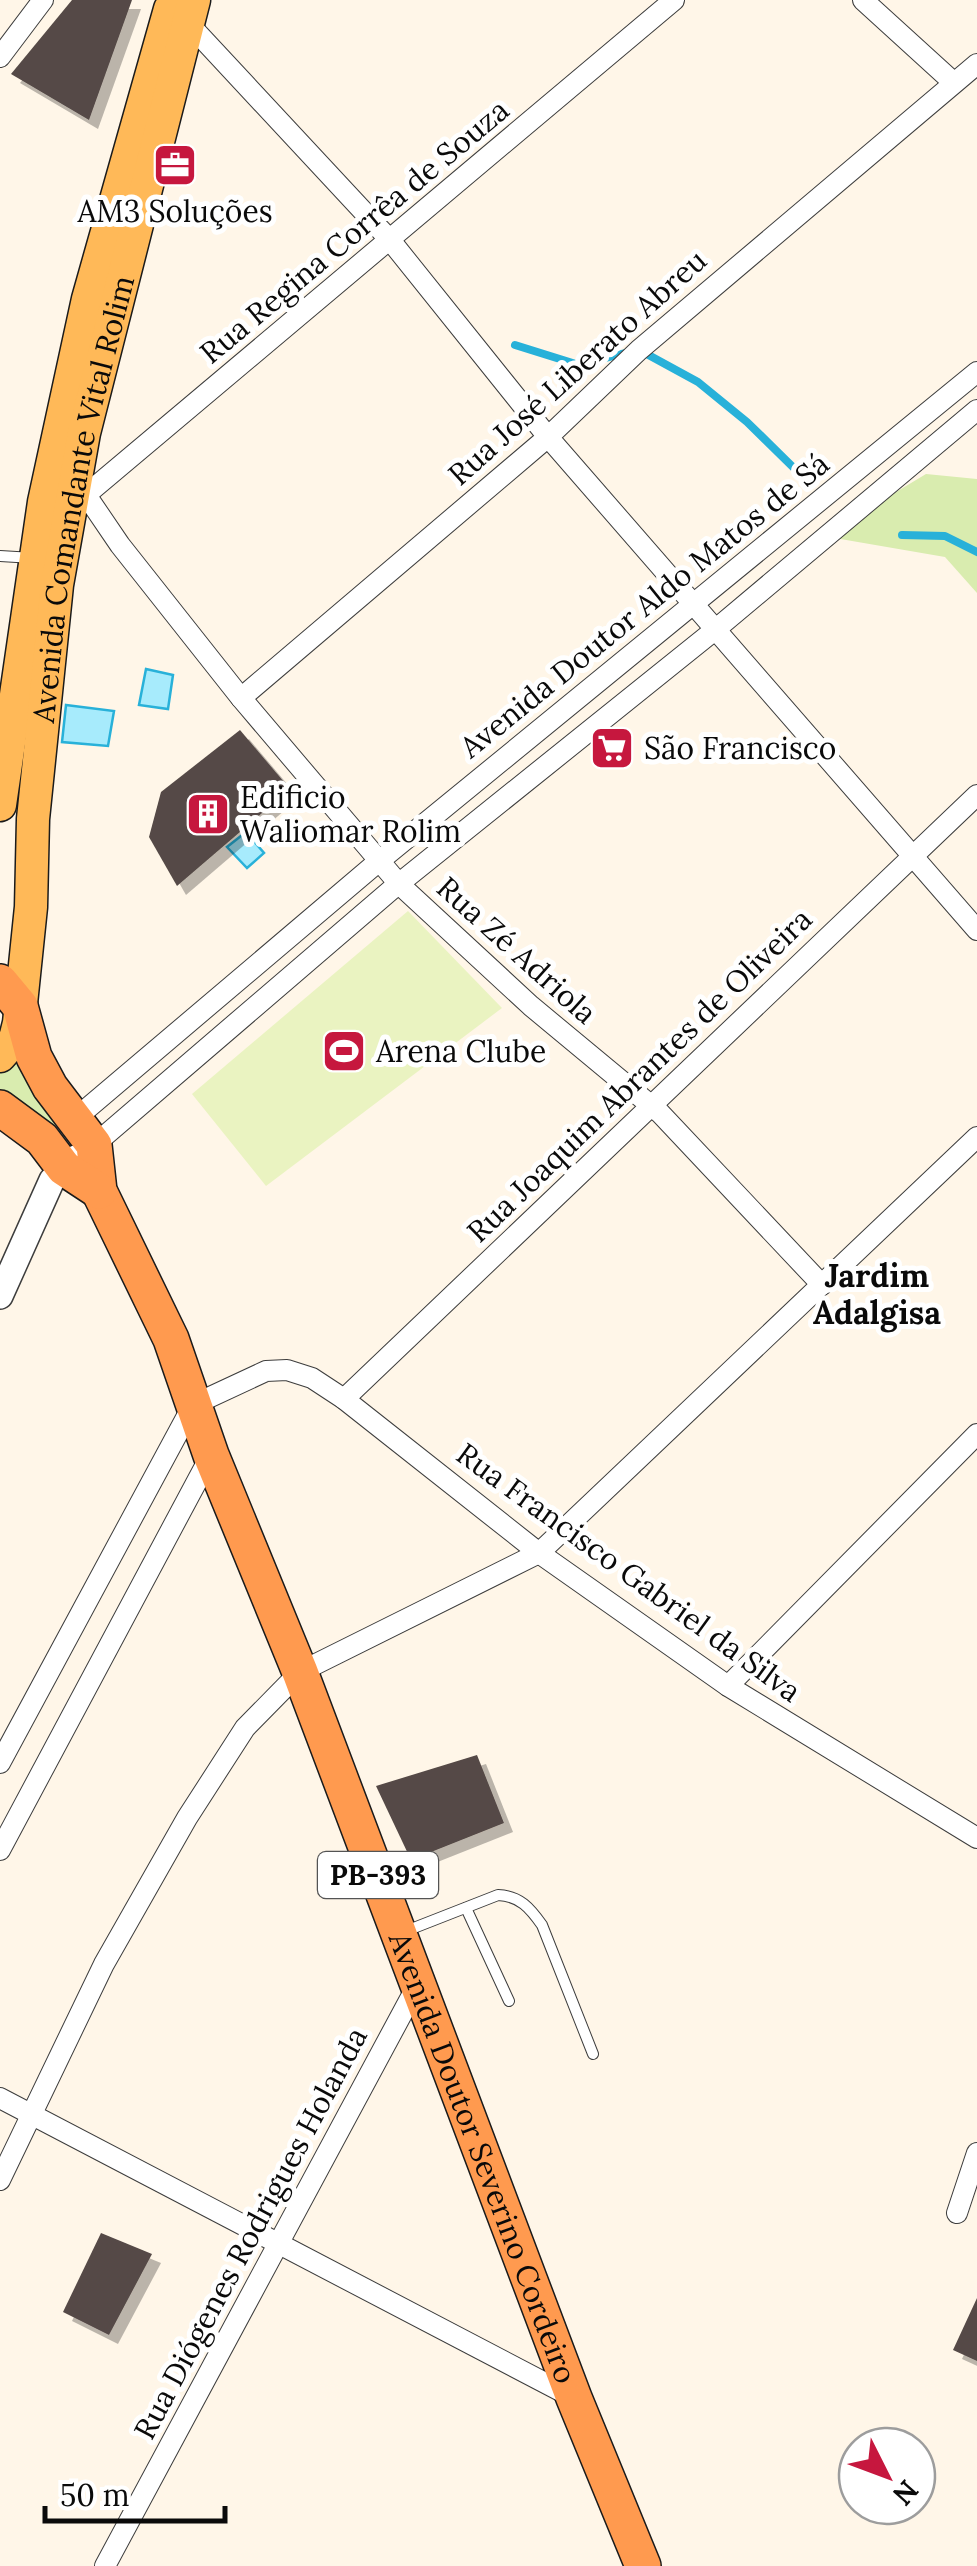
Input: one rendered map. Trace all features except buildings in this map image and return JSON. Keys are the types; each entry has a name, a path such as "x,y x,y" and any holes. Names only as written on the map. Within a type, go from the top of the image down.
{"highway":[{"path":"10,994 50,1087 85,1131"},
{"path":"0,1108 42,1138 64,1168 99,1190"},
{"name":"Avenida Doutor Severino Cordeiro","path":"85,1131 99,1190 170,1339 211,1454 419,1982 574,2398 643,2566"}],"main road":[{"name":"Avenida Comandante Vital Rolim","path":"0,1056 15,1039 10,994 31,907 33,819 57,584 79,501 84,434 185,8"},
{"name":"Avenida Comandante Vital Rolim","path":"0,805 34,558 88,299 185,8"}],"street":[{"path":"0,56 43,0"},
{"name":"Rua Regina Corrêa de Souza","path":"79,501 674,0"},
{"path":"863,0 954,82"},
{"path":"185,8 390,240 548,436 977,930"},
{"name":"Rua José Liberato Abreu","path":"241,698 548,436 639,350 977,64"},
{"name":"Avenida Doutor Aldo Matos de Sá","path":"85,1131 379,861 977,372"},
{"name":"Avenida Doutor Aldo Matos de Sá","path":"85,1131 716,629 977,410"},
{"name":"Rua Zé Adriola","path":"79,501 120,545 241,698 399,884 531,1006 651,1105 822,1285"},
{"name":"Rua Joaquim Abrantes de Oliveira","path":"344,1399 977,795"},
{"path":"0,1296 52,1180 64,1168 85,1131"},
{"path":"0,2180 104,1964 245,1728 300,1672 539,1553 977,1137"},
{"name":"Rua Francisco Gabriel da Silva","path":"193,1405 254,1376 287,1370 312,1378 539,1553 728,1686 977,1838"},
{"path":"0,1764 193,1405"},
{"path":"728,1686 977,1434"},
{"path":"0,1850 211,1454"},
{"name":"Rua Diógenes Rodrigues Holanda","path":"105,2566 419,1982"},
{"path":"0,2098 574,2398"},
{"path":"957,2213 977,2154"}],"lane":[{"path":"0,556 34,558"},
{"path":"400,1933 498,1895 511,1896 529,1906 542,1924 593,2054"},
{"path":"466,1908 509,2001"}],"green space":[{"path":"926,474 977,479 977,593 945,557 823,536"},
{"name":"Arena Clube","path":"408,911 502,1008 266,1186 192,1094"},
{"path":"17,1053 63,1132 0,1090 0,1071"}],"water":[{"path":"146,669 173,675 168,709 139,705"},
{"path":"66,705 114,711 108,746 62,742"},
{"path":"246,832 264,853 247,868 227,847"}],"waterway":[{"path":"515,345 579,365 625,353"},
{"path":"643,352 698,382 747,422 802,476"},
{"path":"902,535 945,536 977,552"}],"place":[{"name":"AM3 Soluções","path":"175,165"},
{"name":"São Francisco","path":"612,748"},
{"name":"Edificio Waliomar Rolim","path":"208,814"},
{"name":"Arena Clube","path":"344,1051"}],"district":[{"name":"Jardim Adalgisa","path":"877,1294"}]}
